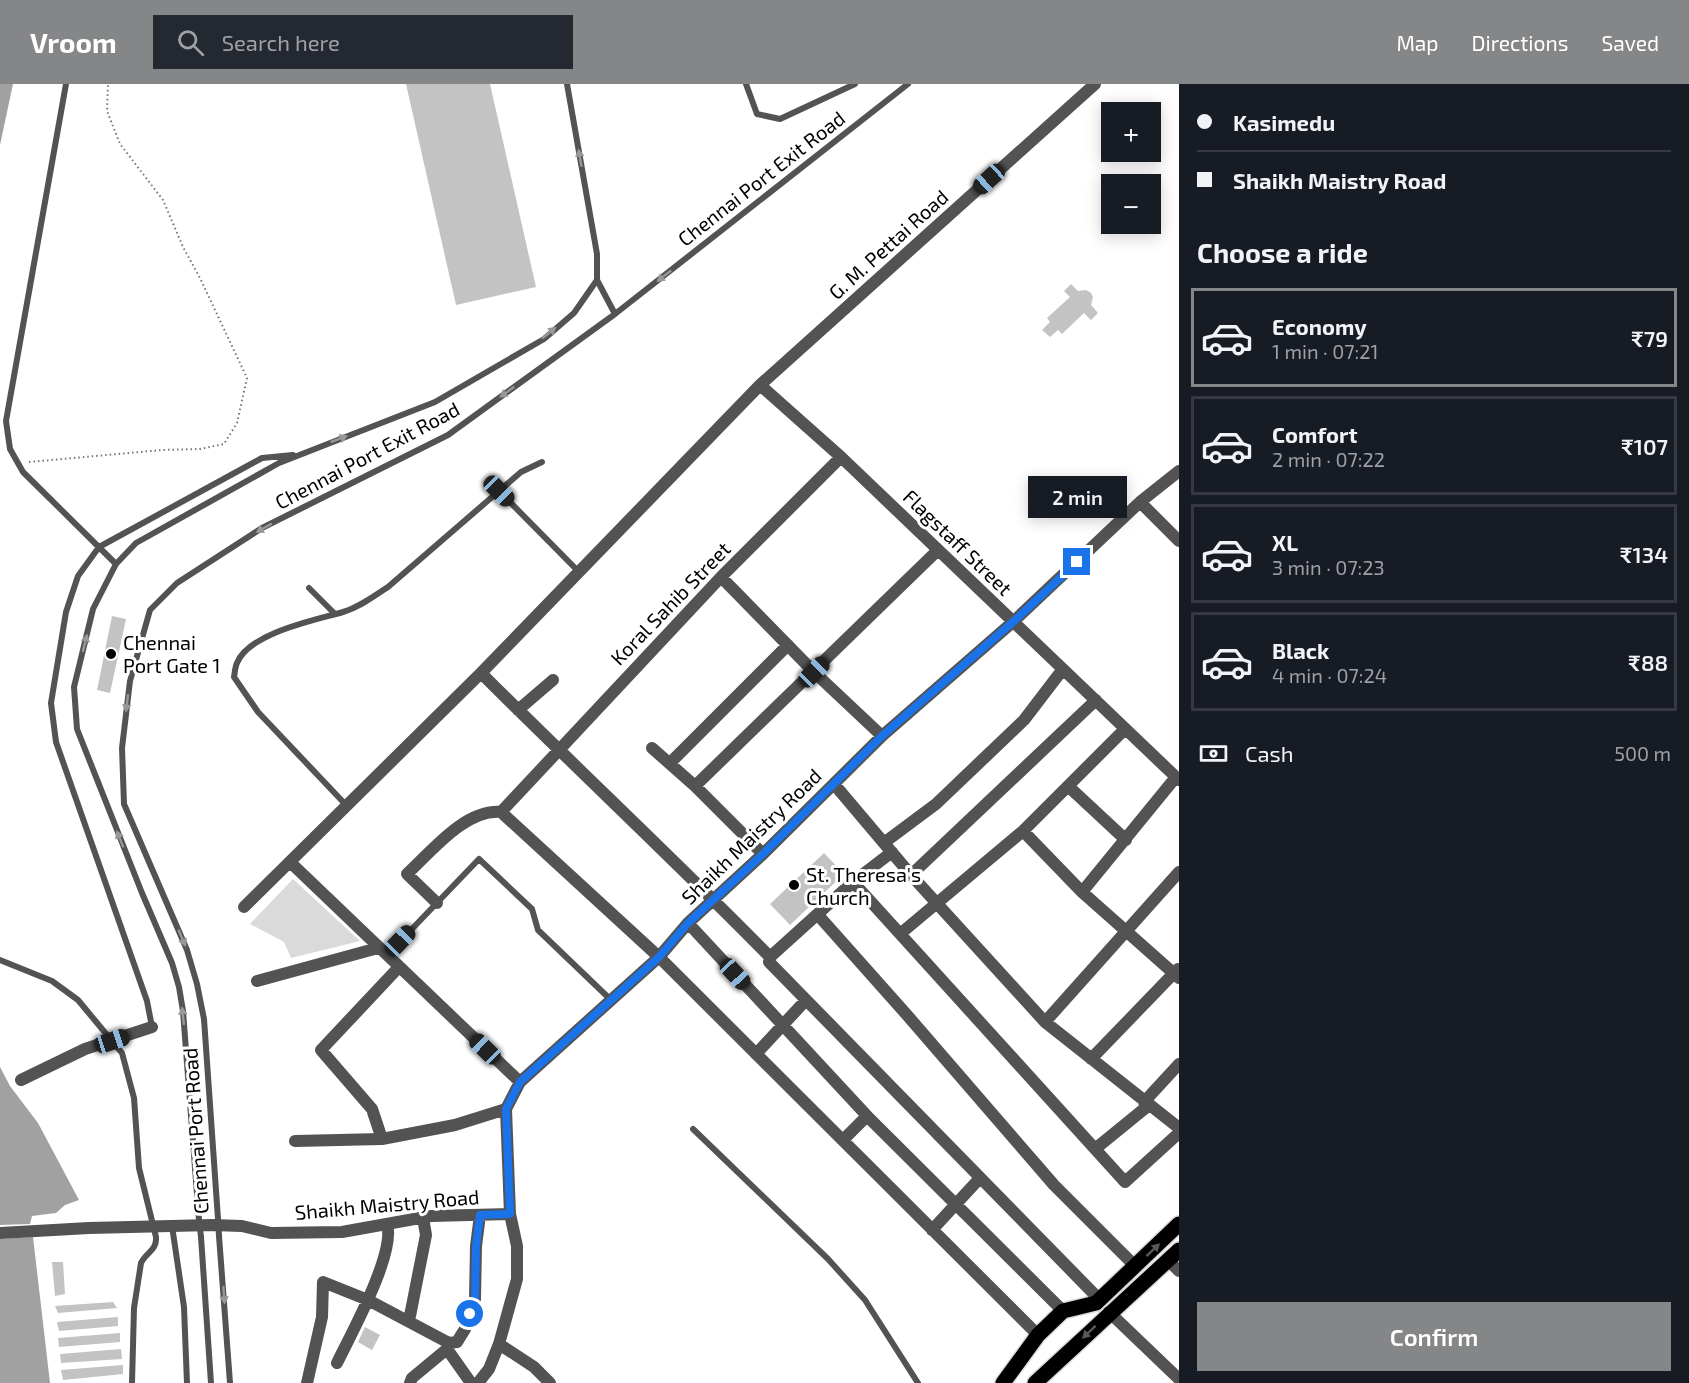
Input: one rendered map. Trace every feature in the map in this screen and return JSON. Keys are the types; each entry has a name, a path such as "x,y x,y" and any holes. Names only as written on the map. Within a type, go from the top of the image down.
{"main road":[{"path":"1003,1383 1038,1335 1063,1311 1096,1303 1179,1224"},
{"path":"1035,1383 1109,1312 1176,1261"}],"street":[{"name":"G. M. Pettai Road","path":"244,907 481,673 760,385 1095,84"},
{"name":"Flagstaff Street","path":"760,385 841,457 1178,778"},
{"name":"Koral Sahib Street","path":"501,812 721,577 841,457"},
{"name":"Shaikh Maistry Road","path":"0,1233 172,1226 242,1226 271,1233 342,1232 423,1218 510,1214 506,1109 520,1082 659,957 688,923 763,854 882,736 1014,621 1140,502 1179,471"},
{"path":"1140,502 1179,542"},
{"path":"695,786 938,550"},
{"path":"721,577 814,672 882,736"},
{"path":"670,763 788,645"},
{"path":"1063,669 1024,720 818,915 770,957 769,962 1099,1299"},
{"path":"481,673 770,957"},
{"path":"518,710 553,680"},
{"path":"911,875 1096,700"},
{"path":"900,934 1023,831 1125,729"},
{"path":"652,748 695,786 763,854"},
{"path":"1082,892 1178,778"},
{"path":"834,784 911,875 1045,1022 1179,1128"},
{"path":"1068,786 1126,840"},
{"path":"437,903 407,874 466,821 482,813 501,812 659,957 1038,1335"},
{"path":"1023,831 1082,892 1177,973 1091,1059"},
{"path":"290,862 520,1082"},
{"path":"1045,1022 1179,872"},
{"path":"853,882 1125,1182 1179,1133"},
{"path":"818,915 1054,1185 1135,1266"},
{"path":"688,923 867,1116 1063,1311"},
{"path":"257,981 382,952"},
{"path":"382,1139 372,1109 321,1050 399,967"},
{"path":"756,1054 806,1000"},
{"path":"21,1080 85,1049 152,1027"},
{"path":"1095,1149 1146,1104 1179,1064"},
{"path":"295,1141 382,1139 456,1125 506,1109"},
{"path":"843,1140 867,1116"},
{"path":"932,1230 980,1178"},
{"path":"478,1383 489,1369 499,1344 517,1279 517,1246 510,1214"},
{"path":"410,1383 412,1378 448,1346 457,1342 465,1329 475,1299 476,1246 480,1215"},
{"path":"409,1321 426,1235 423,1218"},
{"path":"338,1363 368,1300 389,1240 387,1224"},
{"path":"307,1383 322,1317 323,1282 368,1300 409,1321 448,1346 471,1383"},
{"path":"1109,1312 1179,1379"},
{"path":"499,1344 534,1368 550,1383"}],"lane":[{"path":"66,84 6,421 10,448 24,472 117,564"},
{"path":"567,84 597,254 597,280 615,314"},
{"path":"746,84 757,114 780,119 855,84"},
{"name":"Chennai Port Exit Road","path":"158,885 124,804 122,748 130,681 150,610 177,583 262,528 448,435 615,314 908,84"},
{"path":"152,1027 147,1000 56,742 51,703 66,612 78,576 99,547 262,458 303,453 435,402 544,339 574,313 597,280"},
{"name":"Chennai Port Road","path":"211,1383 183,1011 179,987 172,963 77,729 74,687 93,609 117,564 136,543 279,463 303,453"},
{"path":"347,806 258,712 234,677 237,663 246,650 286,628 335,614 364,602 388,587 521,472 542,462"},
{"path":"499,491 579,572"},
{"path":"309,588 335,614"},
{"path":"382,952 437,903 479,859 532,909 538,930 612,1000"},
{"name":"Chennai Port Road","path":"158,885 187,950 204,1019 230,1383"},
{"path":"0,960 52,981 78,1000 122,1053 134,1098 139,1168 155,1227 157,1244 141,1263 134,1308 132,1383"},
{"path":"693,1129 828,1258 865,1300 918,1383"},
{"path":"172,1226 184,1307 188,1383"}],"path":[{"path":"18,463 162,450 200,449 224,444 237,423 247,378 183,247 164,200 120,144 107,111 108,84"}],"shaded area":[{"path":"0,84 13,84 0,145"},
{"path":"293,879 360,941 291,958 284,942 250,924"},
{"path":"0,1067 10,1086 38,1123 79,1200 65,1205 56,1213 32,1216 30,1224 0,1225"},
{"path":"33,1237 50,1383 0,1383 0,1239"}],"building":[{"path":"406,84 490,84 536,287 456,305"},
{"path":"1071,284 1078,291 1086,290 1091,293 1093,297 1091,305 1098,313 1091,320 1084,313 1062,334 1058,330 1050,337 1042,330 1050,322 1047,318 1070,297 1064,291"},
{"name":"Chennai Port Gate 1","path":"112,616 126,619 110,693 97,690"},
{"path":"824,853 844,874 790,925 770,904"},
{"path":"52,1262 63,1262 65,1294 55,1296"},
{"path":"113,1302 117,1308 58,1313 55,1306"},
{"path":"118,1317 118,1326 59,1331 57,1322"},
{"path":"365,1327 380,1335 372,1350 358,1342"},
{"path":"120,1333 120,1342 59,1347 58,1338"},
{"path":"121,1349 122,1359 61,1363 60,1354"},
{"path":"123,1365 123,1374 63,1380 61,1370"}],"place":[{"name":"Chennai Port Gate 1","path":"111,654"},
{"name":"St. Theresa's Church","path":"794,885"}],"route":[{"path":"470,1314 475,1299 476,1246 480,1215 510,1214 506,1109 520,1082 659,957 688,923 763,854 882,736 1014,621 1077,562"}]}
